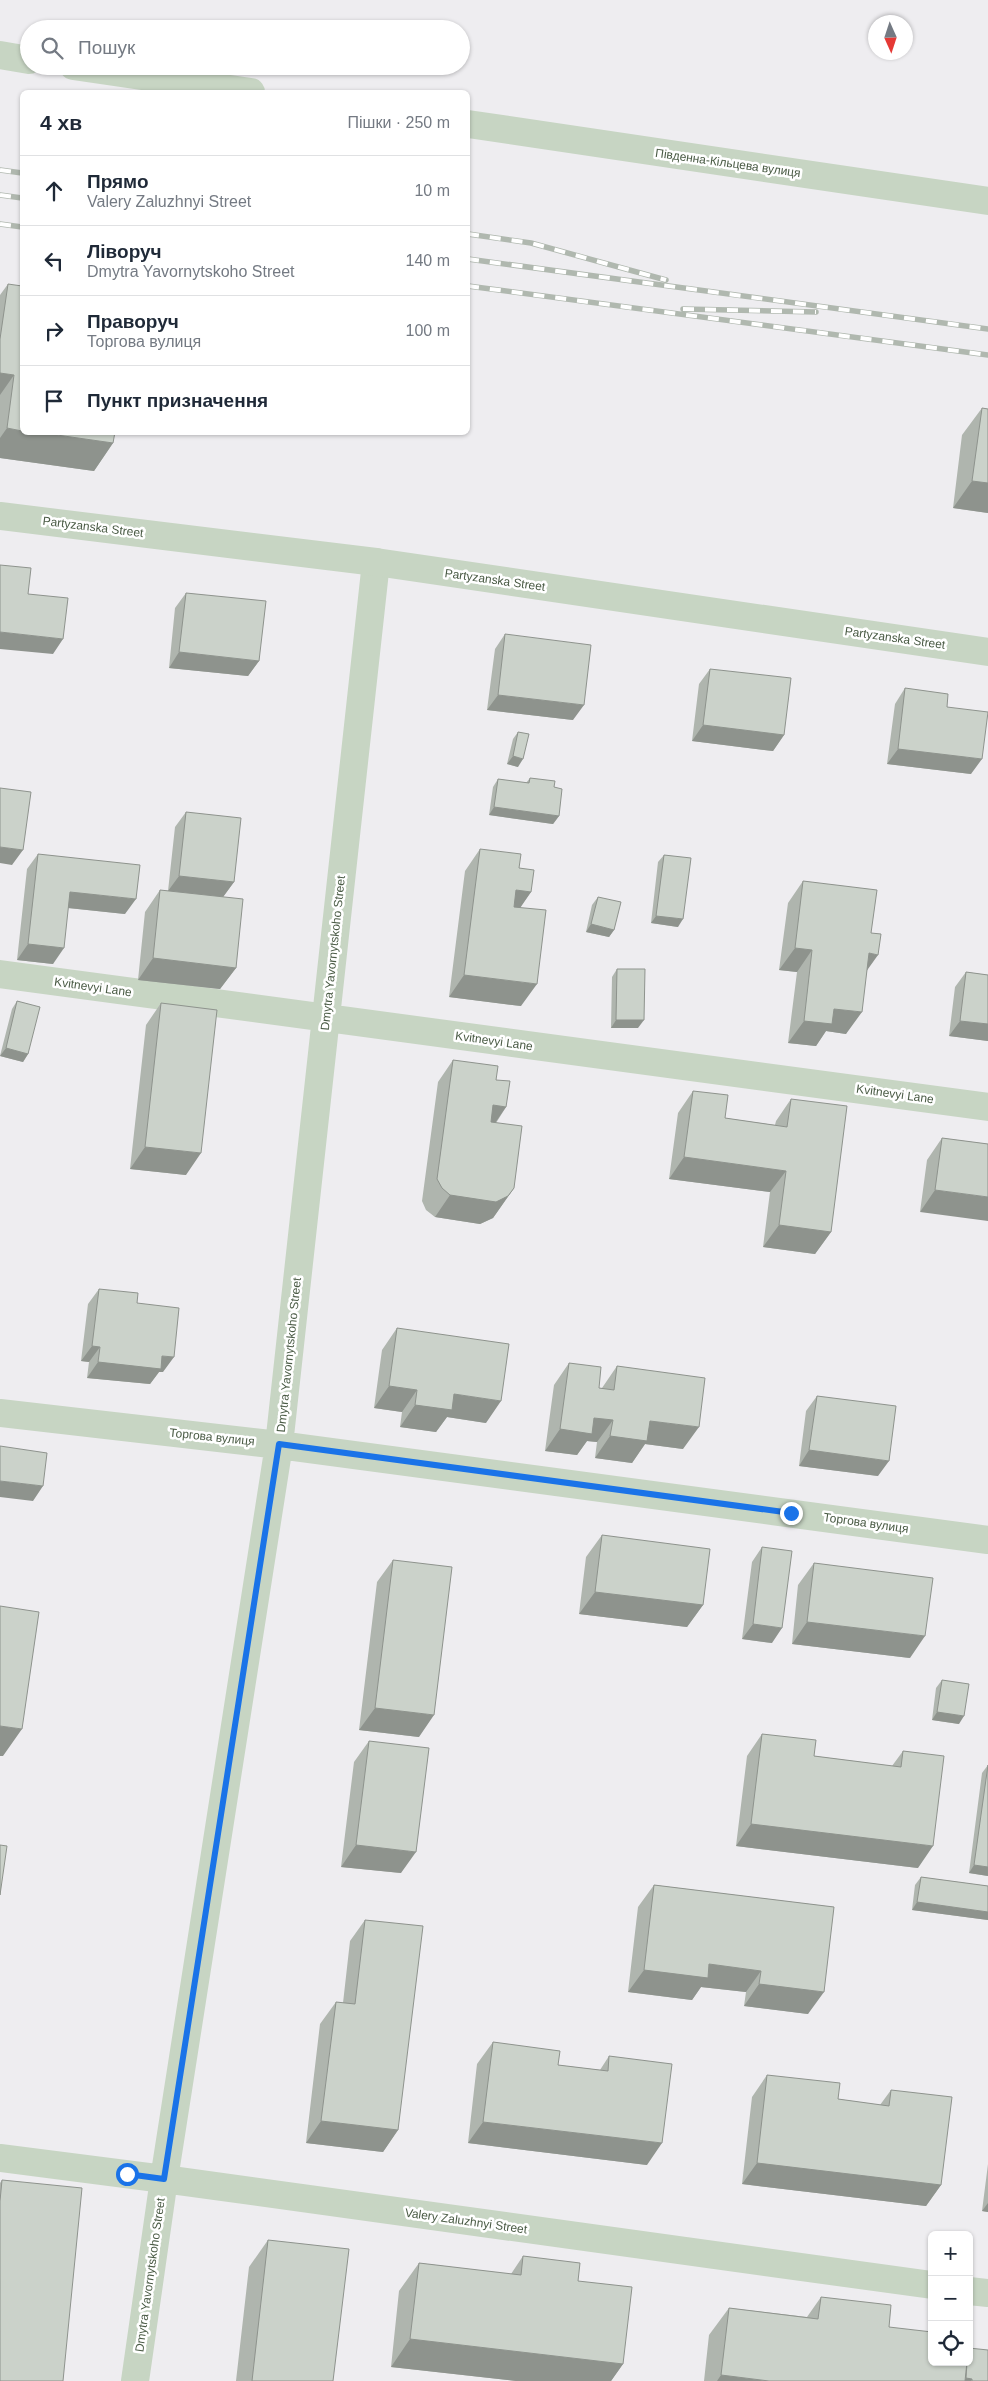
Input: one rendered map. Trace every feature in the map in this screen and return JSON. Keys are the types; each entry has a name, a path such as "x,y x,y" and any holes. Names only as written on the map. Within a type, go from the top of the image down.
{"street":[{"path":"0,56 20,59"},
{"path":"135,75 237,90"},
{"name":"Південна-Кільцева вулиця","path":"470,124 988,201"},
{"name":"Partyzanska Street","path":"0,516 376,562 988,652"},
{"name":"Dmytra Yavornytskoho Street","path":"135,2381 164,2179 279,1444 376,562"},
{"name":"Kvitnevyi Lane","path":"0,974 988,1107"},
{"name":"Торгова вулиця","path":"0,1413 279,1444 988,1540"},
{"name":"Valery Zaluzhnyi Street","path":"0,2158 928,2284"},
{"path":"973,2291 988,2293"}],"building":[{"path":"8,284 20,286 20,431 7,428 14,375 0,373 0,339"},
{"path":"982,408 988,409 988,483 972,481"},
{"path":"57,435 114,435 113,443"},
{"path":"0,565 31,568 28,594 68,598 63,639 0,632"},
{"path":"186,593 266,601 259,661 179,652"},
{"path":"505,634 591,645 584,705 498,695"},
{"path":"710,669 791,678 784,735 703,725"},
{"path":"905,688 948,694 947,707 988,712 982,759 898,749"},
{"path":"518,732 529,734 523,759 513,756"},
{"path":"530,778 555,781 554,787 562,789 559,816 494,807 498,779 529,783"},
{"path":"0,788 31,792 23,850 0,847"},
{"path":"186,812 241,818 234,882 179,876"},
{"path":"480,849 521,854 519,868 534,870 531,892 516,890 514,907 546,910 537,984 464,975"},
{"path":"38,854 140,865 136,899 70,892 64,948 28,944"},
{"path":"664,855 691,858 683,919 656,916"},
{"path":"803,881 877,890 871,933 881,934 878,955 869,953 862,1012 834,1009 832,1024 804,1021 812,950 795,948"},
{"path":"160,890 243,899 236,968 153,958"},
{"path":"598,897 621,902 614,930 591,924"},
{"path":"617,969 645,969 644,1020 616,1020"},
{"path":"966,972 988,975 988,1024 960,1021"},
{"path":"17,1001 40,1007 28,1054 6,1048"},
{"path":"161,1003 217,1010 201,1153 145,1147"},
{"path":"453,1060 498,1066 496,1080 510,1081 506,1107 493,1105 491,1122 522,1126 514,1188 508,1196 496,1202 450,1195 442,1188 437,1179"},
{"path":"693,1091 728,1095 725,1118 787,1127 791,1099 847,1106 831,1232 779,1225 786,1171 684,1157"},
{"path":"942,1138 988,1144 988,1197 935,1190"},
{"path":"99,1289 138,1293 137,1303 179,1308 174,1357 162,1356 161,1369 98,1362 100,1347 92,1346"},
{"path":"397,1328 509,1344 501,1401 454,1394 452,1410 415,1405 417,1390 389,1386"},
{"path":"569,1363 601,1367 599,1388 614,1390 617,1366 705,1378 699,1427 650,1421 647,1441 610,1436 613,1420 594,1418 592,1434 560,1429"},
{"path":"817,1396 896,1406 889,1461 809,1450"},
{"path":"0,1446 47,1453 43,1486 0,1481"},
{"path":"602,1535 710,1549 703,1605 595,1592"},
{"path":"762,1547 792,1551 782,1628 753,1624"},
{"path":"393,1560 452,1567 434,1715 375,1708"},
{"path":"814,1563 933,1578 925,1636 807,1622"},
{"path":"0,1606 39,1612 22,1729 0,1726"},
{"path":"942,1680 969,1684 964,1716 937,1712"},
{"path":"762,1734 816,1740 814,1756 901,1767 903,1751 944,1756 933,1846 751,1824"},
{"path":"369,1741 429,1748 416,1852 356,1845"},
{"path":"988,1765 988,1867 974,1865"},
{"path":"0,1845 7,1846 0,1895"},
{"path":"921,1877 988,1886 988,1912 917,1902"},
{"path":"654,1885 834,1907 824,1992 759,1984 761,1971 709,1964 708,1978 644,1970"},
{"path":"365,1920 423,1926 398,2130 321,2121 336,2002 355,2004"},
{"path":"493,2042 560,2051 558,2065 608,2071 609,2056 672,2064 662,2143 483,2122"},
{"path":"767,2075 840,2083 838,2099 889,2106 891,2090 952,2097 941,2185 757,2163"},
{"path":"2,2180 82,2188 63,2381 0,2381 0,2201"},
{"path":"268,2240 349,2249 333,2381 252,2381"},
{"path":"523,2256 580,2263 578,2281 632,2287 623,2364 410,2339 419,2263 521,2275"},
{"path":"821,2297 891,2305 889,2327 928,2332 928,2366 967,2366 965,2381 769,2381 721,2375 729,2308 818,2319"},
{"path":"973,2348 988,2350 988,2381 972,2381 972,2379 966,2378 967,2366 973,2366"}],"railway":[{"path":"0,170 20,173"},
{"path":"0,195 20,198"},
{"path":"0,224 20,227"},
{"path":"470,234 531,243 666,280"},
{"path":"470,259 988,329"},
{"path":"470,286 988,355"},
{"path":"683,309 816,312"}],"route":[{"path":"127,2174 164,2179 279,1444 791,1513"}]}
